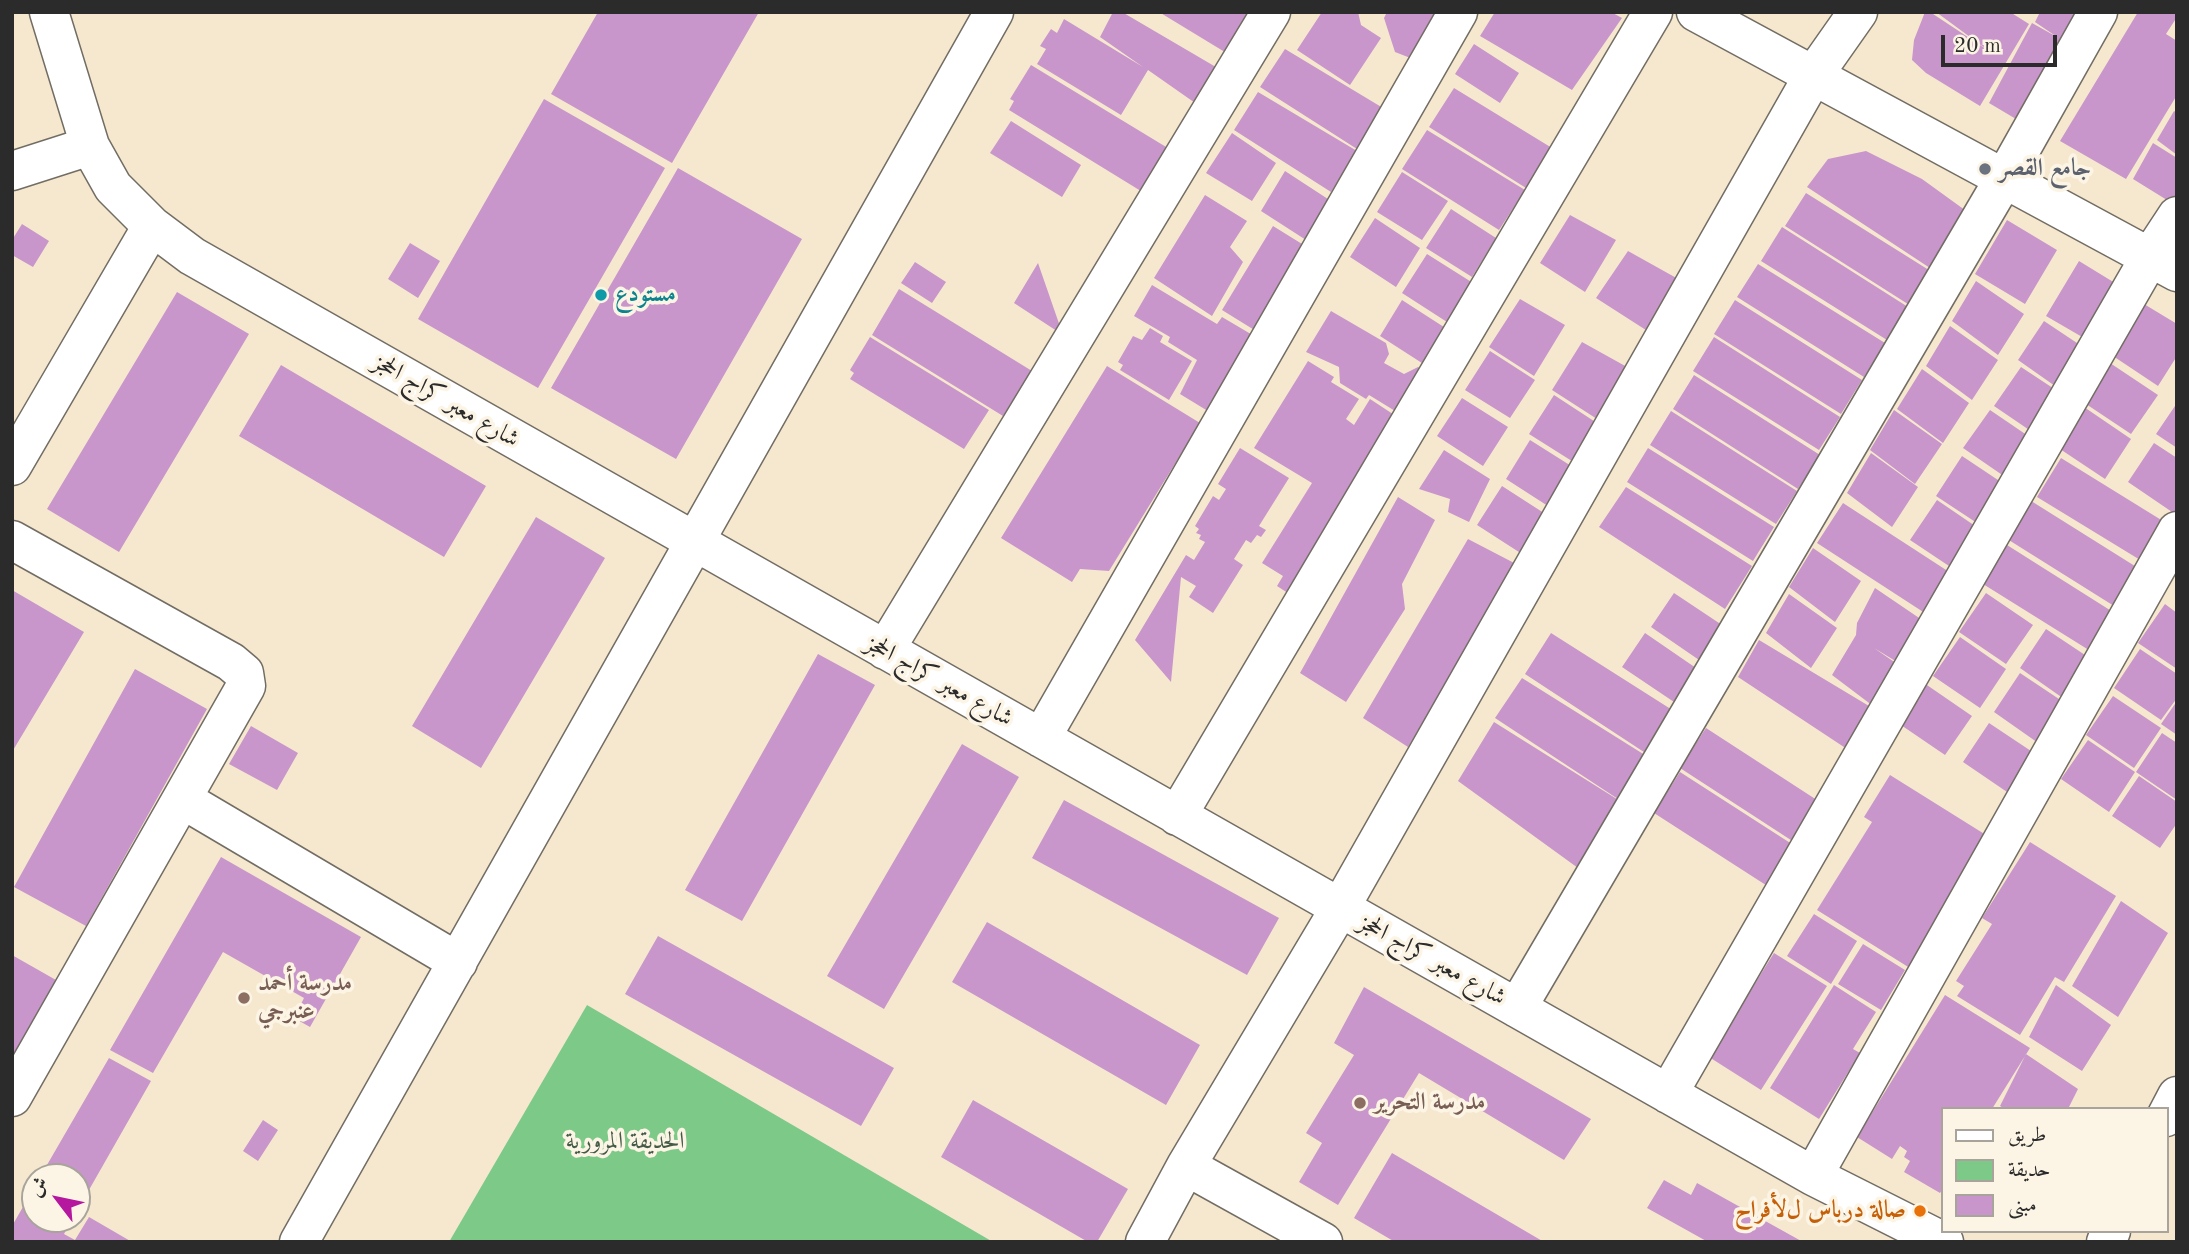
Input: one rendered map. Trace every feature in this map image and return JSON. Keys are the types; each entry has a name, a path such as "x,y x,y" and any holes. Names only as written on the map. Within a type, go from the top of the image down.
{"street":[{"name":"شارع معبر كراج الحجز","path":"49,12 90,146 113,187 152,226 192,256 1813,1176 1944,1242"},
{"path":"299,1242 994,12"},
{"path":"884,650 1271,12"},
{"path":"1041,738 1458,12"},
{"path":"1177,816 1653,12"},
{"path":"1696,12 2163,265"},
{"path":"1145,1242 1186,1166 1340,908 1813,76 1858,12"},
{"path":"1517,1008 2004,178 2098,12"},
{"path":"12,171 90,146"},
{"path":"1668,1094 2163,265 2177,216"},
{"path":"12,466 152,226"},
{"path":"1813,1176 2177,531"},
{"path":"12,540 231,662 244,673 246,686 12,1097"},
{"path":"182,799 458,962"},
{"path":"2168,1113 2177,1096"},
{"path":"1186,1166 1323,1242"}],"green space":[{"name":"الحديقة المرورية","path":"587,1005 993,1242 449,1242"}],"building":[{"path":"598,12 759,12 672,163 551,94"},
{"path":"1113,12 1122,12 1221,70 1198,105 1148,70 1121,115 1037,64 1046,49 1040,46 1051,29 1057,33 1064,19 1143,67 1100,37"},
{"path":"1159,12 1263,12 1233,57"},
{"path":"1322,12 1358,12 1361,25 1381,38 1350,85 1297,50"},
{"path":"1387,12 1452,12 1418,61 1395,52 1384,18"},
{"path":"1495,12 1611,12 1622,18 1572,90 1480,36"},
{"path":"1925,12 1930,12 1989,51 1936,12 2010,12 2029,24 1980,106 1926,73 1912,60 1914,40"},
{"path":"2040,12 2087,12 2021,122 1989,103 2032,23 2057,37 2035,22"},
{"path":"2138,12 2177,12 2177,17 2166,34 2177,41 2177,95 2126,179 2060,141"},
{"path":"1474,44 1519,73 1500,103 1455,74"},
{"path":"1285,49 1383,108 1357,149 1260,87"},
{"path":"1031,65 1176,153 1149,196 1009,110 1014,101 1010,99"},
{"path":"1454,88 1552,148 1526,188 1429,127"},
{"path":"1258,92 1357,151 1331,192 1234,130"},
{"path":"544,99 665,168 538,388 418,319"},
{"path":"2174,111 2177,113 2177,155 2157,140"},
{"path":"1011,121 1081,165 1062,197 990,153"},
{"path":"1427,130 1525,190 1499,230 1402,169"},
{"path":"1232,133 1276,163 1252,201 1206,173"},
{"path":"2153,143 2177,158 2175,205 2133,179"},
{"path":"1866,151 1922,179 1969,213 1933,270 1807,187 1828,159"},
{"path":"678,168 802,239 676,459 551,388"},
{"path":"1285,171 1331,201 1306,240 1261,211"},
{"path":"1402,172 1448,201 1422,240 1377,212"},
{"path":"1806,193 1932,272 1911,306 1785,226"},
{"path":"1205,195 1247,221 1230,247 1243,262 1212,316 1154,278"},
{"path":"1451,209 1496,238 1472,277 1426,248"},
{"path":"1570,215 1616,240 1585,292 1540,263"},
{"path":"1375,218 1420,248 1396,287 1350,257"},
{"path":"2007,220 2057,250 2025,304 1975,274"},
{"path":"22,224 49,241 33,267 12,255 12,240"},
{"path":"1273,226 1315,252 1264,336 1222,310"},
{"path":"1782,227 1908,307 1887,340 1761,261"},
{"path":"410,243 440,261 418,298 388,279"},
{"path":"1628,251 1680,280 1649,332 1596,298"},
{"path":"1427,254 1473,283 1447,322 1402,293"},
{"path":"2079,261 2128,291 2096,345 2046,316"},
{"path":"915,262 946,282 932,303 901,283"},
{"path":"1038,263 1063,335 1014,303"},
{"path":"1758,264 1885,343 1864,377 1737,297"},
{"path":"1976,281 2024,314 1998,355 1952,321"},
{"path":"1152,285 1217,324 1222,317 1261,340 1216,416 1180,394 1197,360 1168,342 1170,337 1134,316"},
{"path":"899,289 1032,371 1003,416 872,335"},
{"path":"177,292 249,334 119,552 47,509"},
{"path":"1520,299 1565,325 1534,376 1489,347"},
{"path":"1402,300 1447,329 1425,365 1380,336"},
{"path":"1735,300 1862,380 1841,414 1714,334"},
{"path":"2144,304 2177,324 2177,356 2158,386 2110,354"},
{"path":"1331,311 1386,343 1389,354 1384,363 1404,374 1418,367 1427,373 1400,414 1369,395 1366,399 1340,383 1339,367 1306,352"},
{"path":"2044,321 2092,353 2065,393 2018,360"},
{"path":"1950,326 1998,360 1972,400 1926,366"},
{"path":"1150,328 1163,336 1160,342 1192,361 1169,400 1120,370 1123,365 1118,362 1133,336 1142,340"},
{"path":"870,337 989,410 964,449 850,379 854,373 850,370"},
{"path":"1714,337 1840,417 1819,450 1693,371"},
{"path":"1582,342 1627,367 1597,419 1552,390"},
{"path":"1490,351 1535,380 1510,418 1465,390"},
{"path":"1308,361 1334,377 1331,382 1359,399 1346,419 1354,425 1370,399 1402,420 1297,599 1277,586 1283,576 1262,563 1312,483 1254,448"},
{"path":"2110,363 2158,395 2131,434 2083,402"},
{"path":"281,365 486,486 444,557 239,436"},
{"path":"1107,366 1200,423 1109,571 1080,569 1072,582 1001,538"},
{"path":"2021,367 2068,398 2041,438 1994,406"},
{"path":"1922,369 1969,403 1943,443 1897,409"},
{"path":"1694,375 1820,455 1798,489 1673,409"},
{"path":"1554,395 1600,425 1575,463 1529,434"},
{"path":"1462,398 1508,427 1483,466 1437,436"},
{"path":"2177,403 2177,448 2156,434"},
{"path":"2084,407 2131,439 2105,479 2057,447"},
{"path":"1894,410 1942,444 1915,484 1870,450"},
{"path":"1990,410 2037,442 2011,481 1963,448"},
{"path":"1671,411 1797,491 1776,524 1650,445"},
{"path":"1530,440 1576,469 1551,508 1506,479"},
{"path":"2154,443 2177,458 2175,514 2128,482"},
{"path":"1240,448 1289,478 1259,526 1266,530 1261,537 1257,535 1251,543 1246,540 1234,559 1243,565 1213,613 1189,597 1196,586 1181,577 1171,682 1135,640 1186,555 1194,560 1205,542 1199,539 1201,535 1196,533 1199,529 1195,526 1213,496 1219,500 1226,489 1218,484"},
{"path":"1648,448 1774,527 1753,561 1627,482"},
{"path":"1444,450 1490,479 1469,522 1448,512 1450,499 1419,489"},
{"path":"1871,453 1918,487 1892,527 1847,493"},
{"path":"1962,456 2010,488 1983,527 1936,496"},
{"path":"2061,458 2171,526 2150,566 2037,497"},
{"path":"1502,486 1547,515 1522,554 1477,525"},
{"path":"1626,487 1752,566 1725,609 1599,527"},
{"path":"1398,497 1435,520 1402,584 1405,609 1346,702 1300,673"},
{"path":"2028,499 2146,573 2122,611 2004,537"},
{"path":"1937,500 1984,532 1958,572 1910,540"},
{"path":"1843,503 1960,579 1934,619 1817,543"},
{"path":"536,517 605,558 481,768 412,726"},
{"path":"1468,539 1518,565 1408,747 1363,718"},
{"path":"2007,545 2124,619 2100,657 1983,584"},
{"path":"1813,548 1861,581 1835,622 1789,587"},
{"path":"1875,588 1928,624 1902,665 1874,648 1903,668 1877,709 1832,675 1856,635 1857,623"},
{"path":"12,590 84,632 12,752"},
{"path":"1674,593 1725,627 1702,662 1651,627"},
{"path":"1986,593 2033,625 2006,664 1959,632"},
{"path":"1789,594 1837,628 1811,668 1766,633"},
{"path":"2165,604 2177,613 2177,669 2138,643"},
{"path":"2046,629 2094,661 2067,701 2020,668"},
{"path":"1551,633 1677,713 1650,756 1525,674"},
{"path":"1645,633 1696,668 1674,702 1622,667"},
{"path":"1960,637 2006,669 1980,708 1933,676"},
{"path":"1759,640 1879,712 1853,753 1738,677"},
{"path":"2140,649 2177,674 2177,698 2161,720 2114,688"},
{"path":"818,654 875,685 742,921 685,890"},
{"path":"135,669 207,709 86,926 14,887"},
{"path":"2020,673 2068,705 2041,745 1994,712"},
{"path":"1522,678 1648,757 1621,801 1495,718"},
{"path":"1924,683 1972,716 1945,755 1898,723"},
{"path":"2113,696 2161,728 2134,768 2086,735"},
{"path":"2177,701 2177,735 2161,724"},
{"path":"1494,722 1620,801 1578,868 1458,781"},
{"path":"1989,723 2037,755 2010,794 1963,762"},
{"path":"251,726 298,753 277,790 229,764"},
{"path":"1706,728 1823,804 1797,844 1680,768"},
{"path":"2162,733 2177,743 2177,800 2136,772"},
{"path":"2088,740 2135,772 2109,812 2061,779"},
{"path":"962,744 1019,777 884,1009 827,976"},
{"path":"1680,772 1798,848 1772,889 1654,813"},
{"path":"1890,775 1994,840 1913,970 1817,910 1872,822 1864,817"},
{"path":"2139,776 2177,802 2177,823 2160,848 2112,816"},
{"path":"1064,800 1279,918 1247,975 1032,858"},
{"path":"2030,842 2116,896 2064,982 2055,977 2020,1035 1957,996 1964,986 1956,981 1992,924 1982,918"},
{"path":"221,857 361,937 310,1027 294,1018 304,998 223,952 153,1073 110,1050"},
{"path":"2121,901 2168,933 2118,1017 2072,986"},
{"path":"1814,914 1857,941 1831,984 1787,956"},
{"path":"987,922 1200,1045 1166,1105 952,982"},
{"path":"658,936 894,1068 861,1126 625,994"},
{"path":"1863,944 1905,970 1881,1010 1838,984"},
{"path":"1774,953 1827,986 1761,1090 1709,1057"},
{"path":"12,955 63,984 22,1057 12,1052"},
{"path":"1834,985 1876,1012 1853,1049 1860,1053 1819,1119 1770,1088"},
{"path":"2056,985 2111,1025 2082,1071 2029,1037"},
{"path":"1364,987 1591,1119 1564,1160 1419,1073 1338,1205 1299,1182 1322,1143 1306,1133 1354,1055 1334,1043"},
{"path":"1945,995 2030,1048 1993,1107 1940,1107 1940,1193 1904,1172 1910,1161 1904,1157 1907,1151 1900,1146 1892,1159 1857,1137"},
{"path":"2026,1054 2078,1089 2069,1107 2000,1106"},
{"path":"109,1058 151,1081 91,1186 91,1163 48,1163"},
{"path":"973,1100 1128,1189 1097,1242 1088,1242 941,1157"},
{"path":"263,1120 278,1130 258,1161 243,1151"},
{"path":"1392,1153 1544,1242 1395,1242 1354,1218"},
{"path":"1664,1180 1691,1195 1697,1183 1803,1242 1708,1242 1647,1208"},
{"path":"21,1210 21,1233 65,1233 75,1240 79,1233 91,1233 91,1218 132,1242 12,1242 12,1226"}],"place":[{"name":"جامع القصر","path":"1985,169"},
{"name":"مستودع","path":"601,295"},
{"name":"مدرسة أحمد عنبرجي","path":"244,998"},
{"name":"مدرسة التحرير","path":"1360,1103"},
{"name":"صالة درباس لﻷفراح","path":"1920,1211"}]}
